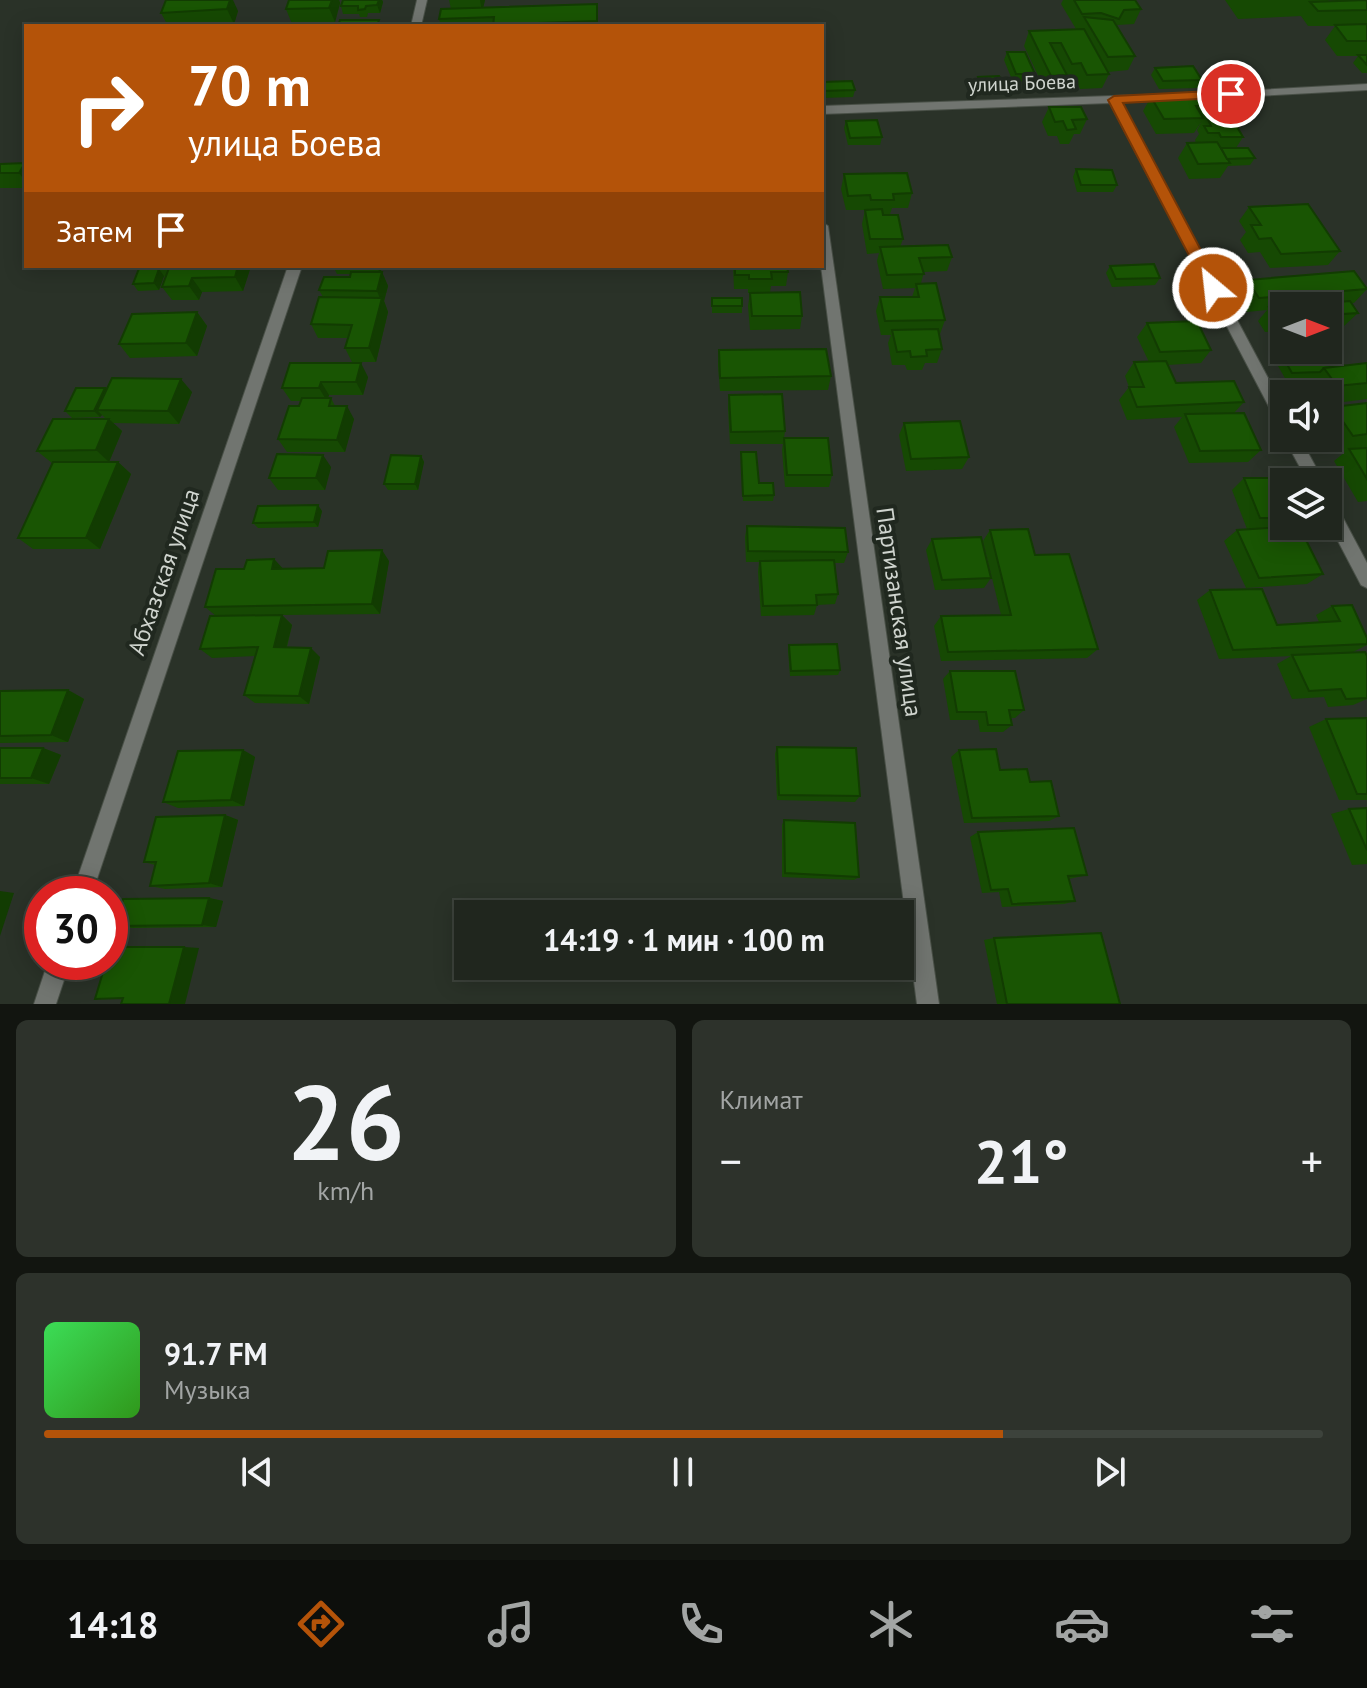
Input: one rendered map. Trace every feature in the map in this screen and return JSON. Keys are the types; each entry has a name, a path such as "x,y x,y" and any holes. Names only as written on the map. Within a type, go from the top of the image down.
{"street":[{"path":"416,24 422,0"},
{"path":"1209,95 1367,87"},
{"name":"улица Боева","path":"824,110 1177,97"},
{"path":"1114,100 1270,395"},
{"name":"Партизанская улица","path":"824,241 928,1004"},
{"name":"Абхазская улица","path":"88,876 294,268"},
{"path":"1342,533 1367,580"},
{"path":"45,1004 53,980"}],"building":[{"path":"166,0 230,0 227,9 161,13"},
{"path":"289,0 332,0 329,8 286,9"},
{"path":"343,0 379,0 377,5 358,10 358,6 341,6"},
{"path":"1074,0 1135,0 1141,9 1124,10 1119,19 1101,13 1082,14"},
{"path":"1367,0 1367,10 1318,11 1310,2"},
{"path":"597,4 597,21 493,24 494,17 439,19 441,9"},
{"path":"1084,17 1113,20 1135,56 1108,57"},
{"path":"340,20 379,20 378,24 339,24"},
{"path":"1367,24 1367,41 1347,41 1335,25"},
{"path":"1084,29 1109,74 1087,75 1081,63 1072,64 1061,43 1050,43 1067,75 1051,76 1029,31"},
{"path":"1007,52 1025,52 1035,74 1016,74"},
{"path":"1358,55 1367,55 1367,65"},
{"path":"1193,66 1202,80 1163,81 1155,68"},
{"path":"999,76 1002,82 980,83 978,77"},
{"path":"852,81 855,90 824,91 824,82"},
{"path":"1252,94 1259,104 1196,106 1203,118 1164,119 1151,97"},
{"path":"1049,107 1081,107 1087,119 1072,120 1076,129 1067,130 1063,121 1055,122"},
{"path":"1206,115 1230,115 1243,137 1221,137 1219,133 1208,133 1204,126 1211,126"},
{"path":"877,120 882,137 850,138 846,121"},
{"path":"1217,142 1230,163 1198,164 1187,143"},
{"path":"1221,148 1248,148 1255,158 1227,159"},
{"path":"24,163 19,173 0,173 0,164"},
{"path":"1076,169 1112,170 1117,185 1081,185"},
{"path":"907,173 912,193 893,194 894,200 871,200 870,195 848,196 844,174"},
{"path":"1308,204 1340,251 1281,254 1271,238 1259,239 1251,225 1261,225 1249,207"},
{"path":"882,209 883,215 898,215 903,239 870,239 865,210"},
{"path":"948,245 952,257 919,258 924,274 887,275 880,247"},
{"path":"1154,264 1160,278 1116,279 1110,266"},
{"path":"139,268 159,268 154,283 133,284"},
{"path":"169,268 237,268 235,277 192,278 189,286 162,287"},
{"path":"735,268 787,268 788,272 771,272 772,279 749,279 749,275 735,275"},
{"path":"1354,271 1367,289 1270,292 1270,297 1259,298 1247,280"},
{"path":"351,272 382,272 377,291 319,290 324,277 350,277"},
{"path":"936,283 945,320 885,321 880,297 919,297 916,284"},
{"path":"800,292 802,316 752,316 750,293"},
{"path":"319,297 382,298 369,348 345,348 352,325 311,324"},
{"path":"712,298 742,298 742,306 712,306"},
{"path":"1350,301 1358,313 1342,314 1342,302"},
{"path":"197,312 186,343 119,344 132,314"},
{"path":"1197,321 1211,350 1160,352 1147,323"},
{"path":"938,329 942,349 926,350 927,356 911,357 910,351 897,352 892,330"},
{"path":"826,349 831,376 720,378 719,350"},
{"path":"1166,361 1176,383 1234,381 1244,402 1137,407 1129,387 1144,387 1134,362"},
{"path":"290,363 361,363 356,382 321,382 319,388 282,388"},
{"path":"1342,363 1344,366 1324,368 1320,372 1292,373 1287,364"},
{"path":"1367,363 1367,383 1342,386 1342,380 1333,380 1324,368"},
{"path":"112,378 181,379 168,411 97,410"},
{"path":"76,388 105,388 94,411 65,411"},
{"path":"782,394 785,431 731,432 729,395"},
{"path":"302,398 331,398 329,406 347,406 337,440 278,439 289,406 299,406"},
{"path":"1367,403 1367,434 1353,436 1342,420 1342,406"},
{"path":"1244,413 1261,450 1200,451 1185,414"},
{"path":"53,419 109,419 96,450 37,451"},
{"path":"960,421 969,457 911,459 904,423"},
{"path":"784,438 828,438 832,475 787,475"},
{"path":"1367,448 1367,479 1349,449"},
{"path":"741,452 756,452 759,483 773,483 774,495 743,496"},
{"path":"277,454 323,455 316,478 269,478"},
{"path":"391,455 421,456 415,484 384,484"},
{"path":"53,462 118,462 86,538 18,538"},
{"path":"1244,478 1270,478 1270,518 1260,518"},
{"path":"318,505 314,522 253,523 258,506"},
{"path":"747,526 845,528 848,552 748,551"},
{"path":"1270,528 1270,540 1306,540 1323,574 1259,578 1237,530"},
{"path":"1028,529 1035,555 1069,554 1098,649 948,652 941,616 1011,615 990,530"},
{"path":"981,537 991,578 942,580 932,539"},
{"path":"382,550 372,604 205,607 216,569 244,569 247,560 274,559 272,569 324,568 328,551"},
{"path":"834,560 838,594 816,595 817,605 763,606 760,561"},
{"path":"1262,589 1277,625 1340,621 1332,606 1352,605 1367,644 1233,650 1210,590"},
{"path":"282,615 274,647 311,648 299,696 244,695 258,647 200,649 210,616"},
{"path":"837,644 840,670 791,671 789,645"},
{"path":"1365,652 1367,698 1346,699 1341,689 1309,691 1292,655"},
{"path":"950,671 1015,671 1024,710 1009,710 1012,725 988,725 986,712 957,712"},
{"path":"68,690 51,735 0,736 0,691"},
{"path":"1367,718 1367,794 1357,794 1326,719"},
{"path":"777,747 856,748 860,796 779,795"},
{"path":"0,748 43,748 31,778 0,778"},
{"path":"996,749 1000,770 1027,769 1030,782 1051,781 1059,816 972,818 959,750"},
{"path":"243,750 231,800 163,802 178,751"},
{"path":"1367,808 1367,850 1349,809"},
{"path":"225,815 209,883 150,886 156,862 144,862 156,817"},
{"path":"784,820 855,823 859,877 785,873"},
{"path":"1074,828 1087,875 1068,876 1075,901 1012,904 1008,889 991,890 978,832"},
{"path":"209,898 202,925 128,926 128,899"},
{"path":"1101,933 1120,1004 1007,1004 994,938"},
{"path":"128,947 184,947 169,1004 121,1004 123,998 95,999 101,980 128,980"}],"route":[{"path":"1213,288 1114,100 1231,94"}]}
